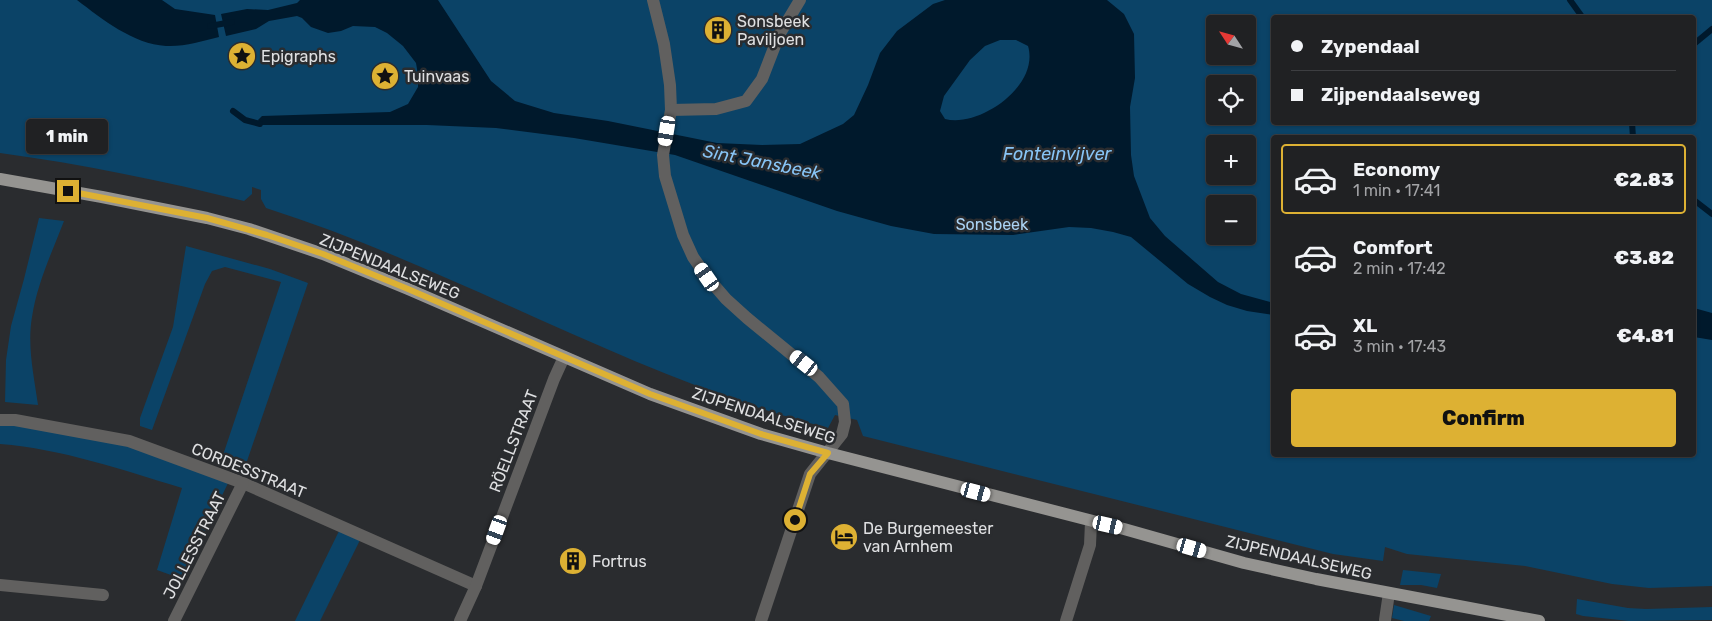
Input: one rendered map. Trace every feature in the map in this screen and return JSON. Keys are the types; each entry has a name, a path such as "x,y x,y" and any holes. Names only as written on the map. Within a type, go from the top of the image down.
{"main road":[{"name":"ZIJPENDAALSEWEG","path":"0,179 111,198 207,218 249,229 323,254 650,394 761,434 1244,563 1516,619 1540,621"}],"street":[{"path":"653,0 670,85 671,110 664,155 665,176 683,235 693,257 726,299 819,377 843,404 845,422 842,434 810,474 761,621"},
{"path":"671,110 716,110 746,101 762,79 779,35 800,0"},
{"name":"RÖELLSTRAAT","path":"460,621 476,586 564,357"},
{"name":"CORDESSTRAAT","path":"0,420 15,420 129,441 244,483 476,586"},
{"name":"JOLLESSTRAAT","path":"174,621 244,483"},
{"path":"1066,621 1090,545 1091,522"},
{"path":"0,585 103,595"},
{"path":"1385,620 1389,593"}],"green space":[{"name":"Sonsbeek","path":"0,0 1712,0 1712,586 1649,588 1612,584 1525,566 1407,554 1385,547 1383,561 1333,554 863,436 857,420 835,415 828,428 755,407 684,381 615,353 407,261 337,233 266,208 261,199 261,190 252,187 252,194 244,201 123,174 0,153"},
{"path":"39,218 64,221 41,280 32,317 30,339 38,405 5,402 6,360 11,326"},
{"path":"186,246 270,269 308,283 246,464 223,455 281,282 225,267 212,271 205,284 152,430 140,426 140,418 173,327"},
{"path":"0,422 107,438 229,481 182,579 157,570 182,488 69,455 0,444"},
{"path":"340,529 361,538 320,621 295,621"},
{"path":"1403,570 1441,574 1437,588 1421,585 1400,585"},
{"path":"1577,599 1628,608 1712,607 1712,620 1629,621 1583,616 1576,614"},
{"path":"1394,605 1431,616 1429,621 1404,621 1392,618"}],"water":[{"path":"77,0 162,0 175,9 215,15 219,37 179,46 166,46 142,41 130,36"},
{"name":"Fonteinvijver","path":"300,0 438,0 491,81 515,101 554,113 608,121 717,143 762,145 800,144 843,124 854,115 880,53 897,31 933,4 945,0 1107,0 1124,14 1134,34 1135,78 1130,107 1131,155 1134,176 1150,218 1165,236 1218,282 1241,294 1271,302 1271,315 1247,311 1210,297 1188,284 1131,237 1113,232 1069,227 1013,235 934,234 891,226 837,211 675,155 574,138 496,128 427,125 261,125 258,120 262,116 390,112 408,104 418,87 416,63 403,46 387,33 375,27 353,26 341,31 328,33 311,27 302,18 297,16 269,21 256,29 226,36 221,14 247,9 268,10 297,3","holes":["1000,40 1016,40 1028,46 1029,61 1025,76 1004,101 974,117 959,120 945,119 940,111 944,96 970,60 985,46"]},
{"path":"1696,309 1712,313 1712,340 1696,337"}],"waterway":[{"path":"1570,0 1581,15"},
{"name":"Sint Jansbeek","path":"210,26 232,22"},
{"path":"1696,42 1712,29"},
{"path":"233,111 245,120 260,124"},
{"path":"1632,125 1633,135"},
{"path":"1696,202 1712,214"}],"place":[{"name":"Sonsbeek Paviljoen","path":"718,30"},
{"name":"Epigraphs","path":"242,56"},
{"name":"Tuinvaas","path":"385,76"},
{"name":"De Burgemeester van Arnhem","path":"844,537"},
{"name":"Fortrus","path":"573,561"}],"route":[{"path":"68,191 207,218 249,229 323,254 650,394 761,434 828,453 810,474 795,520"}]}
